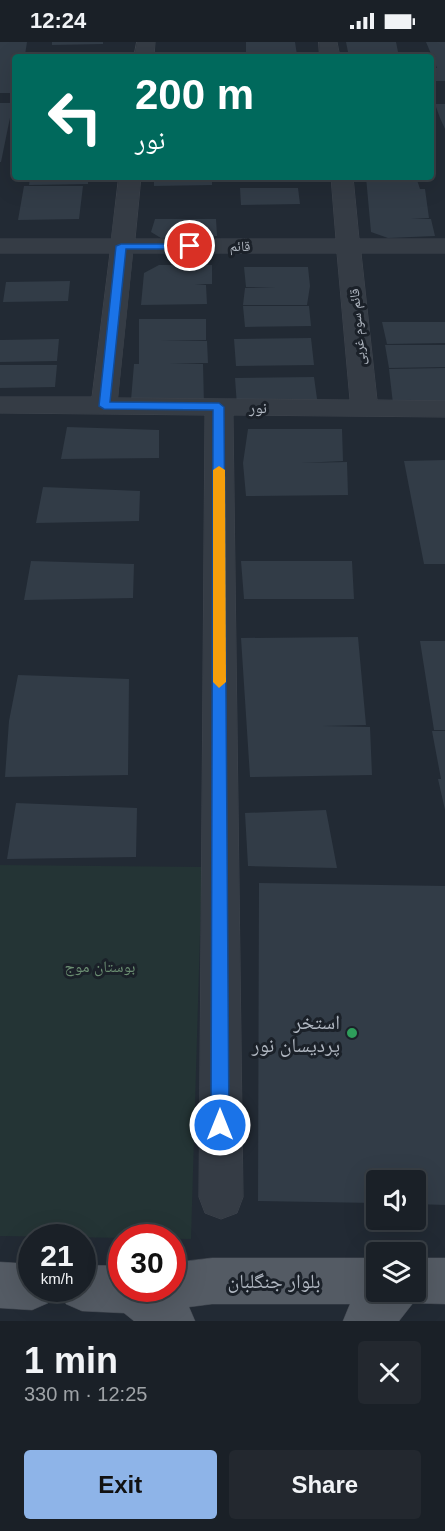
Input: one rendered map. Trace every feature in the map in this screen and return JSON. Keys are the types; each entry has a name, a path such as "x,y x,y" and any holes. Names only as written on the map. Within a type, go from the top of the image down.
{"main road":[{"name":"بلوار جنگلبان","path":"186,1284 213,1281 366,1281"},
{"path":"426,1281 445,1281"},
{"path":"0,1286 18,1287"},
{"path":"159,1302 171,1321"},
{"path":"367,1321 385,1302"}],"street":[{"path":"104,406 130,180"},
{"name":"قائم سوم غربی","path":"342,180 364,408"},
{"name":"قائم","path":"0,246 445,246"},
{"name":"نور","path":"0,405 445,408"},
{"path":"219,407 220,1197"}],"green space":[{"name":"بوستان موج","path":"0,865 202,867 191,1239 186,1239 186,1224 108,1224 108,1238 96,1238 96,1224 18,1224 18,1236 0,1236"}],"building":[{"path":"0,42 27,42 25,54 12,54 12,93 0,93"},
{"path":"52,42 103,42 103,44 52,45"},
{"path":"246,42 295,42 297,54 246,54"},
{"path":"346,42 396,42 398,54 348,54"},
{"path":"426,42 445,42 445,81 436,81 434,68 437,68 434,54 431,54"},
{"path":"211,53 211,54 161,54"},
{"path":"0,103 12,103 1,162"},
{"path":"435,104 445,104 445,129 440,118"},
{"path":"30,180 88,180 88,184 29,185"},
{"path":"154,180 212,180 212,185 154,186"},
{"path":"366,180 417,180 420,189 425,189 429,218 411,219 431,219 435,236 388,238 371,232"},
{"path":"24,186 83,186 79,219 18,220"},
{"path":"240,188 298,188 300,204 241,205"},
{"path":"155,219 216,219 217,236 161,238 151,232"},
{"path":"159,265 212,265 212,284 195,284 206,285 207,304 141,305 144,273"},
{"path":"244,267 308,267 310,286 307,305 243,305 245,288 276,287 246,287"},
{"path":"70,281 68,301 3,302 6,282"},
{"path":"243,306 309,306 311,326 245,327"},
{"path":"139,319 206,319 206,340 161,340 207,341 208,363 170,363 203,364 204,405 131,400 134,364 139,364"},
{"path":"382,322 445,322 445,343 387,344"},
{"path":"311,338 314,365 236,366 234,339"},
{"path":"59,339 57,361 0,362 0,340"},
{"path":"385,345 445,345 445,367 389,368"},
{"path":"0,365 57,365 55,387 0,388"},
{"path":"445,368 445,402 393,404 389,369"},
{"path":"314,377 318,406 237,406 235,378"},
{"path":"67,427 159,430 159,458 61,459"},
{"path":"248,429 342,429 343,461 301,463 347,462 348,495 246,496 243,463"},
{"path":"445,460 445,564 424,564 404,461"},
{"path":"43,487 140,491 139,521 36,523"},
{"path":"31,561 134,564 133,598 24,600"},
{"path":"241,561 352,561 354,599 244,599"},
{"path":"358,637 366,725 323,726 370,727 372,775 250,777 241,638"},
{"path":"420,641 445,641 445,730 434,730"},
{"path":"18,675 129,679 128,775 5,777 9,721"},
{"path":"432,731 445,731 445,810 438,779 441,779"},
{"path":"16,803 137,808 136,857 7,859"},
{"path":"326,810 337,868 248,866 245,813"},
{"name":"استخر پردیسان نور","path":"259,883 445,886 445,1205 426,1204 426,1170 366,1170 366,1203 258,1201"}],"slow traffic":[{"path":"219,470 219,682"}],"place":[{"name":"استخر پردیسان نور","path":"352,1033"}],"route":[{"path":"190,246 121,246 104,406 219,407 220,1125"}]}
